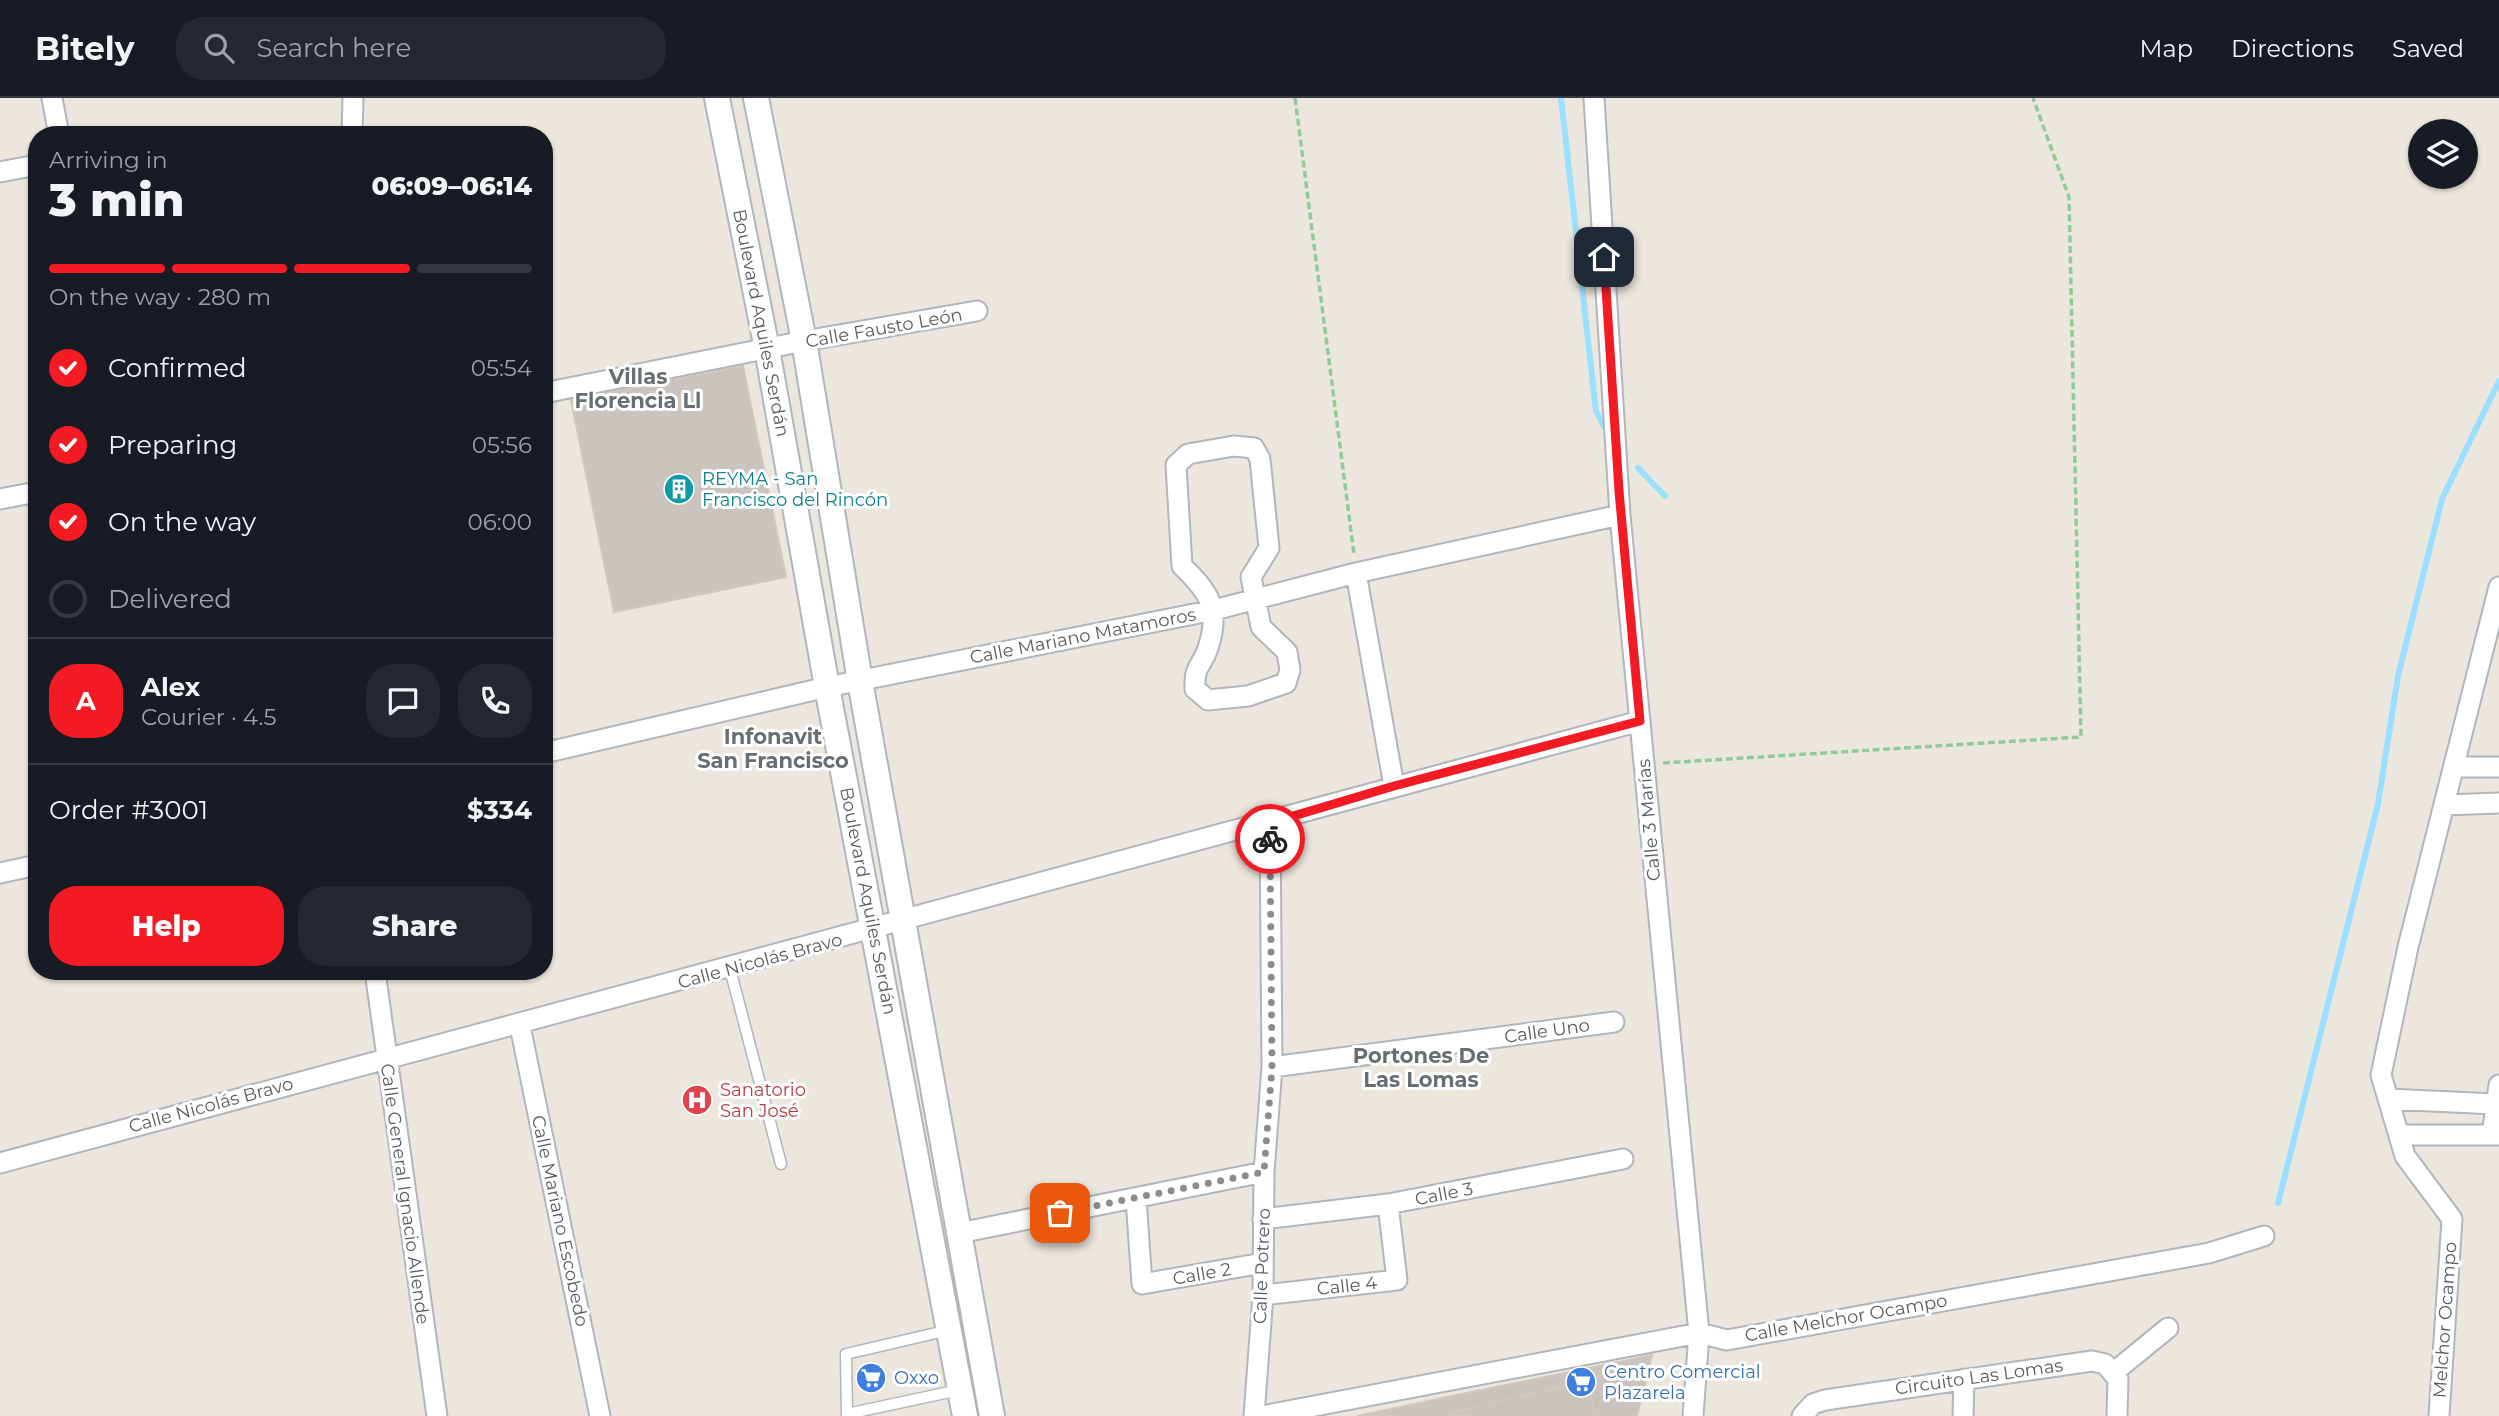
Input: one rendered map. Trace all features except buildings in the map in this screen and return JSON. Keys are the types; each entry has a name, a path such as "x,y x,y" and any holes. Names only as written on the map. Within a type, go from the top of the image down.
{"street":[{"path":"52,98 57,126"},
{"path":"352,126 353,98"},
{"name":"Boulevard Aquiles Serdán","path":"717,98 767,349 827,687 965,1416"},
{"name":"Boulevard Aquiles Serdán","path":"755,98 804,341 860,681 992,1416"},
{"name":"Calle 3 Marías","path":"1594,98 1620,515 1699,1332 1693,1416"},
{"path":"0,172 28,167"},
{"name":"Calle Fausto León","path":"553,391 804,341 977,312"},
{"path":"1234,446 1254,448 1260,459 1269,548 1251,577 1254,600 1261,627 1287,652 1290,670 1286,683 1248,696 1208,700 1195,689 1194,672 1208,649 1214,610 1206,589 1182,566 1176,465 1188,454 1234,446"},
{"path":"0,499 28,494"},
{"name":"Calle Mariano Matamoros","path":"553,751 827,687 1214,610 1356,573 1620,515"},
{"path":"1356,573 1394,786"},
{"path":"2388,1099 2498,1095 2496,1135 2399,1135 2388,1099 2381,1075 2408,947 2499,587"},
{"name":"Calle Nicolás Bravo","path":"0,1163 385,1058 520,1026 1640,721"},
{"path":"2454,767 2499,767"},
{"path":"2444,805 2499,803"},
{"name":"Calle Potrero","path":"1254,1416 1263,1295 1264,1172 1272,1068 1270,823"},
{"path":"0,873 28,867"},
{"name":"Calle General Ignacio Allende","path":"376,980 437,1416"},
{"name":"Calle Uno","path":"1272,1068 1614,1022"},
{"name":"Calle Mariano Escobedo","path":"520,1026 600,1416"},
{"name":"Melchor Ocampo","path":"2399,1135 2405,1156 2452,1219 2439,1416"},
{"name":"Calle 3","path":"1263,1219 1388,1204 1623,1159"},
{"path":"959,1233 1264,1172"},
{"name":"Calle 2","path":"1136,1198 1142,1284 1263,1263"},
{"name":"Calle 4","path":"1263,1295 1397,1280 1388,1204"},
{"name":"Calle Melchor Ocampo","path":"1262,1416 1699,1332 1727,1340 2208,1253 2264,1236"},
{"path":"2117,1416 2119,1396 2114,1372 2168,1328"},
{"name":"Circuito Las Lomas","path":"1802,1416 1814,1404 1825,1399 1964,1379 2092,1361 2105,1364 2114,1372"},
{"path":"1963,1416 1964,1379"}],"lane":[{"path":"730,969 782,1164"},
{"path":"949,1330 846,1354 847,1415 960,1390"}],"path":[{"path":"1295,98 1356,573"},
{"path":"1643,764 2081,737 2069,197 2032,98"}],"waterway":[{"path":"1561,98 1596,411 1604,427"},
{"path":"2278,1203 2378,804 2398,676 2442,499 2499,381"},
{"path":"1638,468 1665,496"}],"way so far":[{"path":"1060,1213 1264,1172 1272,1068 1270,839"}],"place":[{"name":"REYMA - San Francisco del Rincón","path":"679,489"},
{"name":"Sanatorio San José","path":"697,1100"},
{"name":"Oxxo","path":"871,1378"},
{"name":"Centro Comercial Plazarela","path":"1581,1382"}],"district":[{"name":"Villas Florencia Ll","path":"638,388"},
{"name":"Infonavit San Francisco","path":"773,748"},
{"name":"Portones De Las Lomas","path":"1421,1067"}],"route":[{"path":"1270,839 1270,823 1394,786 1640,721 1615,442 1604,257"}]}
